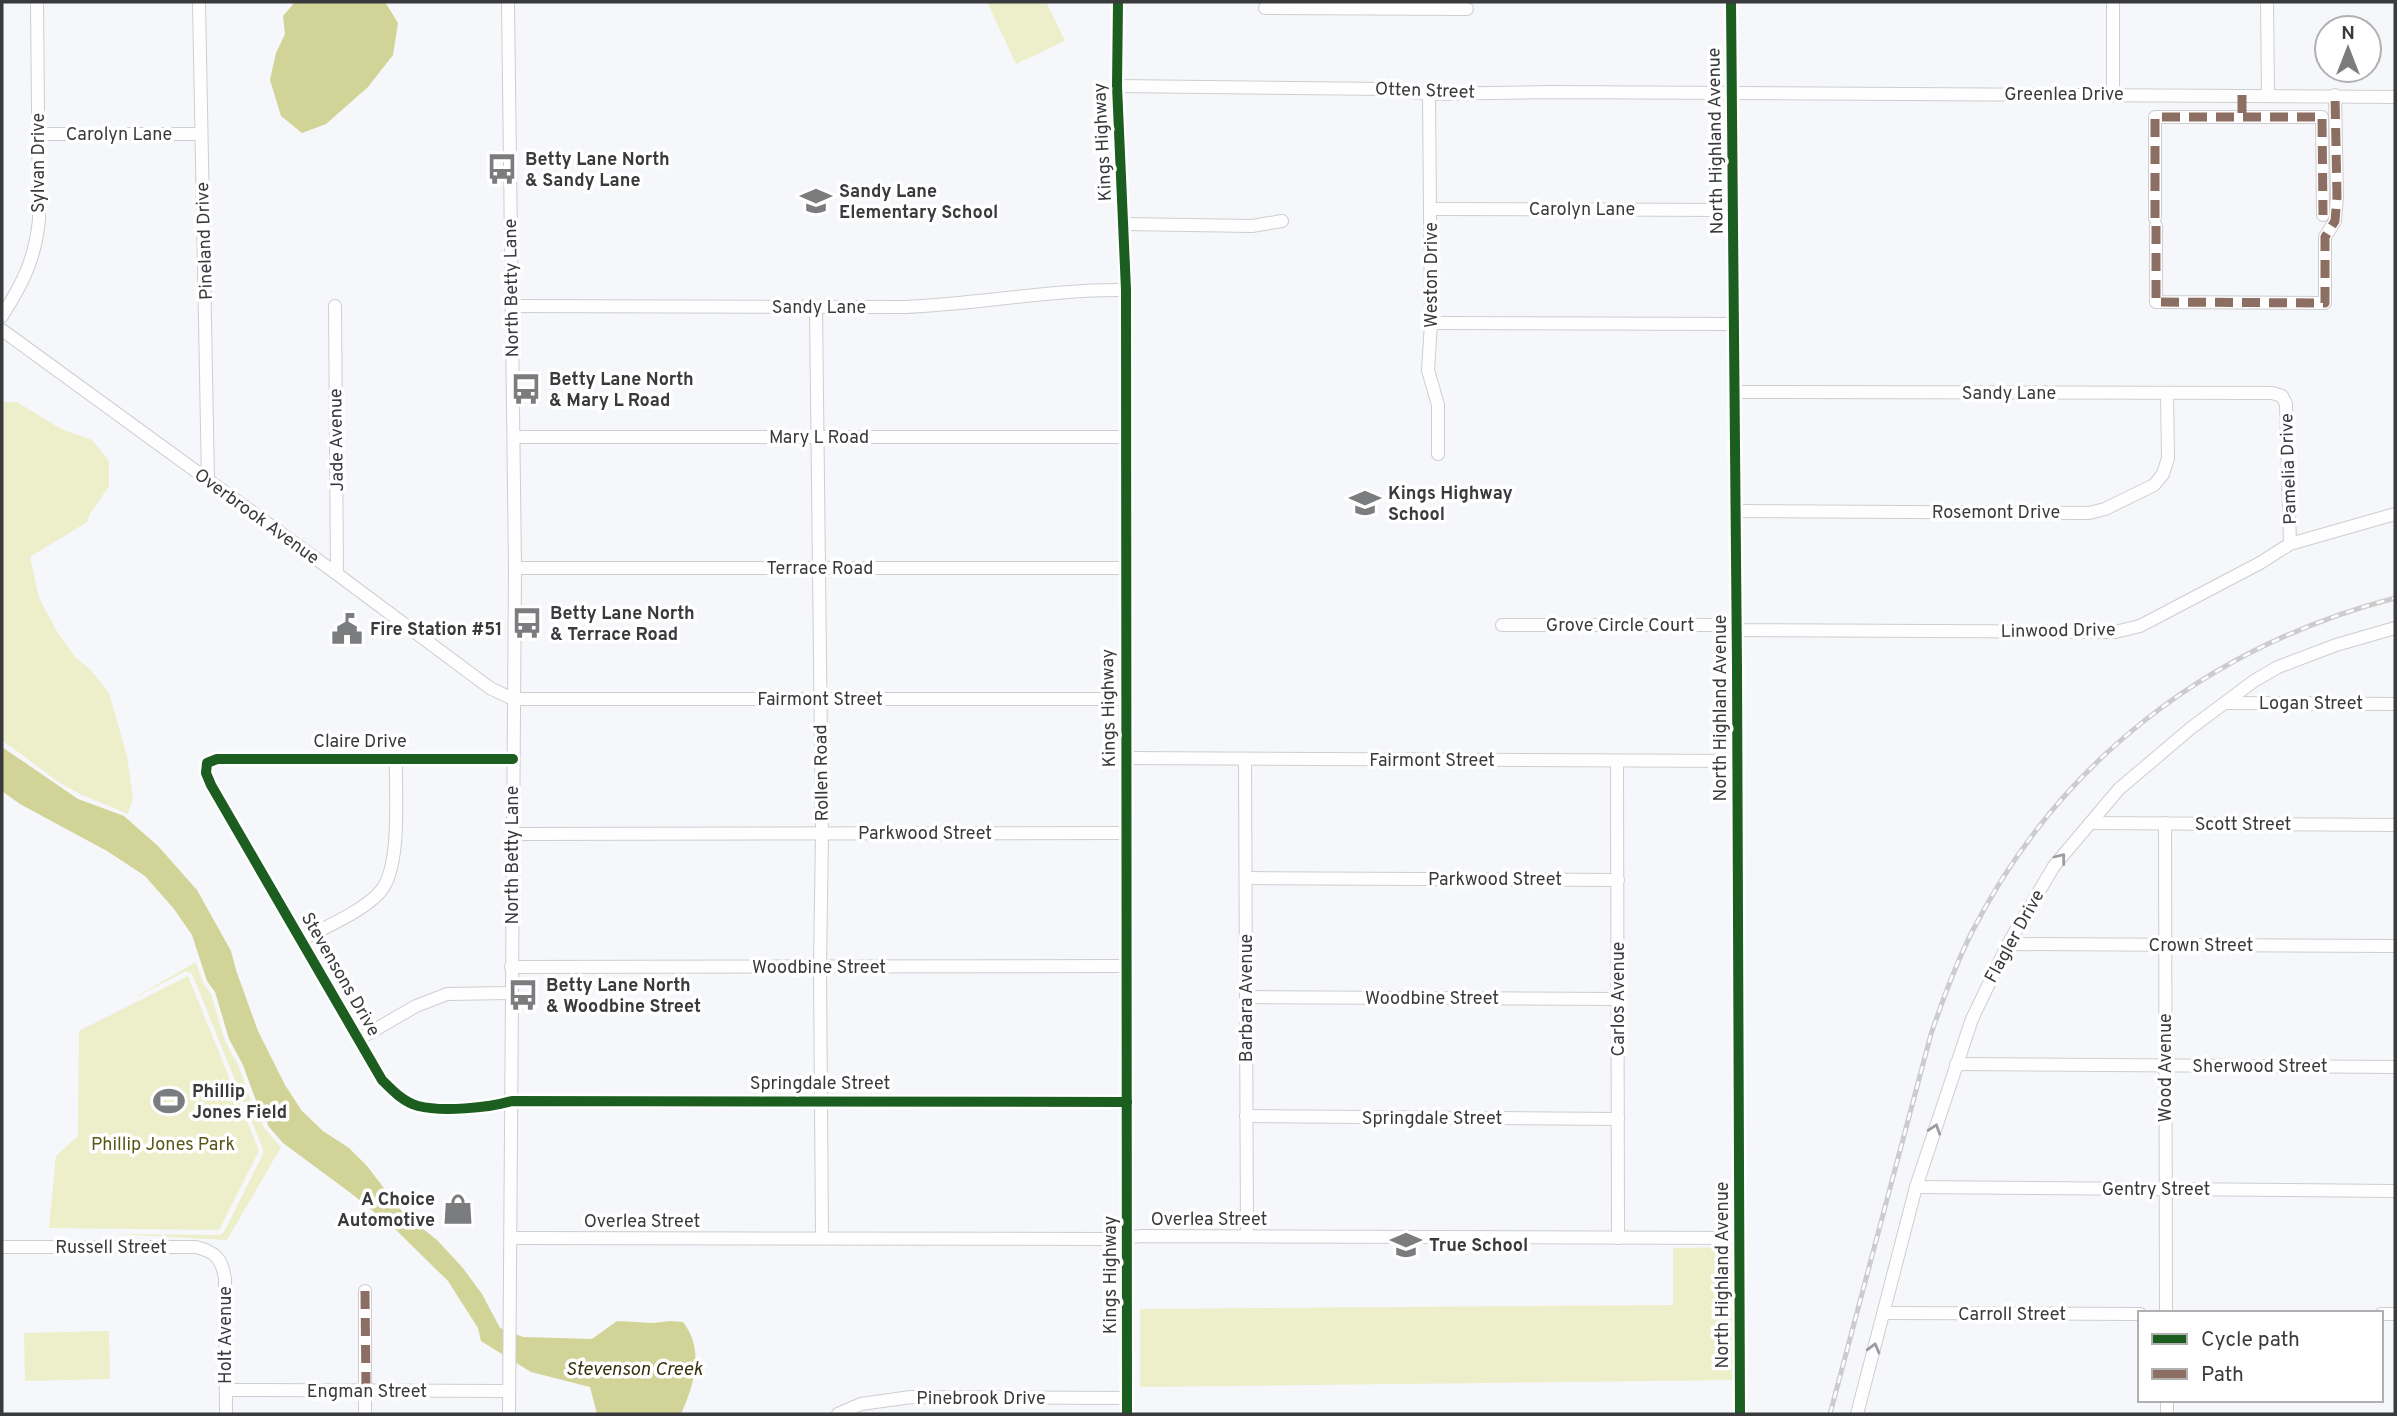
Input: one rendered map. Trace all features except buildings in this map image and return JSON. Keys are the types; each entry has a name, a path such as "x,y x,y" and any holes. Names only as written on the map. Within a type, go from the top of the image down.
{"street":[{"name":"Sylvan Drive","path":"2,316 30,268 39,220 37,2"},
{"name":"Pineland Drive","path":"199,2 208,480"},
{"name":"North Betty Lane","path":"508,2 514,437 509,1414"},
{"name":"Kings Highway","path":"1118,2 1117,86 1126,290 1124,568 1127,1414"},
{"name":"North Highland Avenue","path":"1731,2 1738,761 1740,1414"},
{"path":"2113,2 2113,94"},
{"path":"2267,2 2268,95"},
{"path":"1265,8 1348,5 1467,9"},
{"name":"Otten Street","path":"1117,86 1387,89 1429,94 1733,94"},
{"name":"Weston Drive","path":"1429,94 1431,323 1428,370 1438,405 1438,454"},
{"name":"Greenlea Drive","path":"1733,94 2395,97"},
{"path":"2242,95 2242,117"},
{"path":"2323,215 2322,117 2155,117 2156,302 2325,303 2325,237 2335,221 2337,197 2336,95"},
{"name":"Carolyn Lane","path":"38,134 201,134"},
{"name":"Carolyn Lane","path":"1431,209 1733,210"},
{"path":"1124,224 1252,226 1282,221"},
{"name":"Sandy Lane","path":"512,306 944,305 1056,292 1126,290"},
{"name":"Jade Avenue","path":"335,306 337,574"},
{"name":"Rollen Road","path":"817,307 822,1238"},
{"path":"1431,323 1734,324"},
{"name":"Overbrook Avenue","path":"2,330 490,688 513,699"},
{"name":"Sandy Lane","path":"1735,391 2272,393 2282,396"},
{"name":"Rosemont Drive","path":"1736,511 2089,513 2105,509 2154,485 2163,474 2168,458 2167,393"},
{"name":"Pamelia Drive","path":"2282,396 2286,404 2290,544"},
{"name":"Mary L Road","path":"514,437 1125,437"},
{"name":"Linwood Drive","path":"1737,630 2115,632 2140,626 2260,563 2290,544 2395,514"},
{"name":"Terrace Road","path":"514,568 1124,568"},
{"name":"Grove Circle Court","path":"1502,625 1717,625 1737,630"},
{"name":"Flagler Drive","path":"1857,1414 1916,1187 1972,1019 2008,944 2054,866 2119,789 2191,728 2254,681 2278,667 2336,645 2395,628"},
{"name":"Fairmont Street","path":"513,699 1126,699"},
{"name":"Logan Street","path":"2226,703 2395,704"},
{"name":"Fairmont Street","path":"1126,758 1738,761"},
{"name":"Claire Drive","path":"207,763 217,759 513,759"},
{"path":"301,940 367,903 387,882 394,851 396,759"},
{"name":"Barbara Avenue","path":"1245,759 1247,1236"},
{"name":"Carlos Avenue","path":"1617,761 1618,1238"},
{"name":"Stevensons Drive","path":"207,763 206,772 211,785 382,1080 397,1096 417,1106 491,1107 512,1101"},
{"name":"Scott Street","path":"2090,823 2395,825"},
{"name":"Wood Avenue","path":"2165,823 2166,1311"},
{"name":"Parkwood Street","path":"512,834 1127,833"},
{"name":"Parkwood Street","path":"1246,878 1618,880"},
{"name":"Crown Street","path":"2008,944 2395,946"},
{"name":"Woodbine Street","path":"512,967 1126,966"},
{"path":"359,1039 416,1006 447,994 512,993"},
{"name":"Woodbine Street","path":"1246,997 1618,999"},
{"name":"Sherwood Street","path":"1956,1064 2395,1067"},
{"name":"Springdale Street","path":"512,1101 1127,1102"},
{"name":"Springdale Street","path":"1246,1116 1618,1119"},
{"name":"Gentry Street","path":"1916,1187 2395,1191"},
{"name":"Overlea Street","path":"512,1238 1739,1238"},
{"name":"Russell Street","path":"2,1247 196,1247 218,1256"},
{"name":"Holt Avenue","path":"218,1256 225,1279 226,1414"},
{"path":"365,1291 365,1414"},
{"name":"Carroll Street","path":"1884,1313 2138,1314"},
{"name":"Engman Street","path":"226,1390 509,1391"},
{"name":"Pinebrook Drive","path":"838,1414 861,1404 911,1397 1127,1398"}],"green space":[{"path":"987,2 1046,2 1065,41 1016,64"},
{"path":"2,402 17,402 61,429 92,440 109,461 109,486 87,522 30,557 39,598 56,630 76,658 90,669 109,693 127,756 133,798 128,814 57,781 2,740"},
{"path":"196,962 203,983 211,994 225,1041 239,1067 251,1101 265,1129 281,1147 227,1240 113,1234 220,1235 224,1232 263,1154 192,974 186,971 130,1000"},
{"name":"Phillip Jones Park","path":"188,976 259,1151 219,1230 49,1228 56,1156 78,1136 79,1031"},
{"path":"1734,1247 1735,1380 1140,1387 1140,1309 1673,1305 1673,1248"},
{"path":"109,1331 110,1379 25,1381 24,1333"}],"water":[{"path":"295,2 385,2 398,23 393,55 368,87 326,124 302,133 281,116 270,80 276,53 285,34 283,16"},
{"name":"Stevenson Creek","path":"2,747 78,799 124,816 158,846 197,890 231,951 258,1031 285,1085 302,1111 323,1131 349,1148 367,1166 404,1214 437,1240 462,1267 482,1294 500,1328 523,1337 592,1339 617,1321 683,1322 694,1344 695,1368 681,1414 597,1414 590,1387 531,1372 481,1341 478,1328 448,1281 395,1229 283,1143 269,1127 229,1039 215,992 207,981 192,935 174,909 145,876 2,791"}],"railway":[{"path":"1830,1414 1931,1034 1950,981 1973,930 2009,869 2050,813 2097,762 2148,718 2204,679 2264,646 2328,619 2395,598"}],"marked path":[{"path":"2242,95 2242,117"},
{"path":"2156,226 2156,302 2325,303 2325,237 2335,221 2337,197 2335,95"},
{"path":"2155,218 2155,117 2322,117 2323,215"},
{"path":"365,1291 366,1391"}],"cycle path":[{"path":"1118,2 1117,86 1126,290 1127,1414"},
{"path":"1731,2 1740,1414"},
{"path":"513,759 217,759 207,763 206,773 211,785 382,1080 407,1102 428,1108 452,1109 512,1101 1127,1102"}],"place":[{"name":"Betty Lane North & Sandy Lane","path":"502,169"},
{"name":"Sandy Lane Elementary School","path":"816,201"},
{"name":"Betty Lane North & Mary L Road","path":"526,389"},
{"name":"Kings Highway School","path":"1365,503"},
{"name":"Betty Lane North & Terrace Road","path":"527,623"},
{"name":"Fire Station #51","path":"347,629"},
{"name":"Betty Lane North & Woodbine Street","path":"523,995"},
{"name":"Phillip Jones Field","path":"169,1101"},
{"name":"A Choice Automotive","path":"458,1209"},
{"name":"True School","path":"1406,1245"}]}
